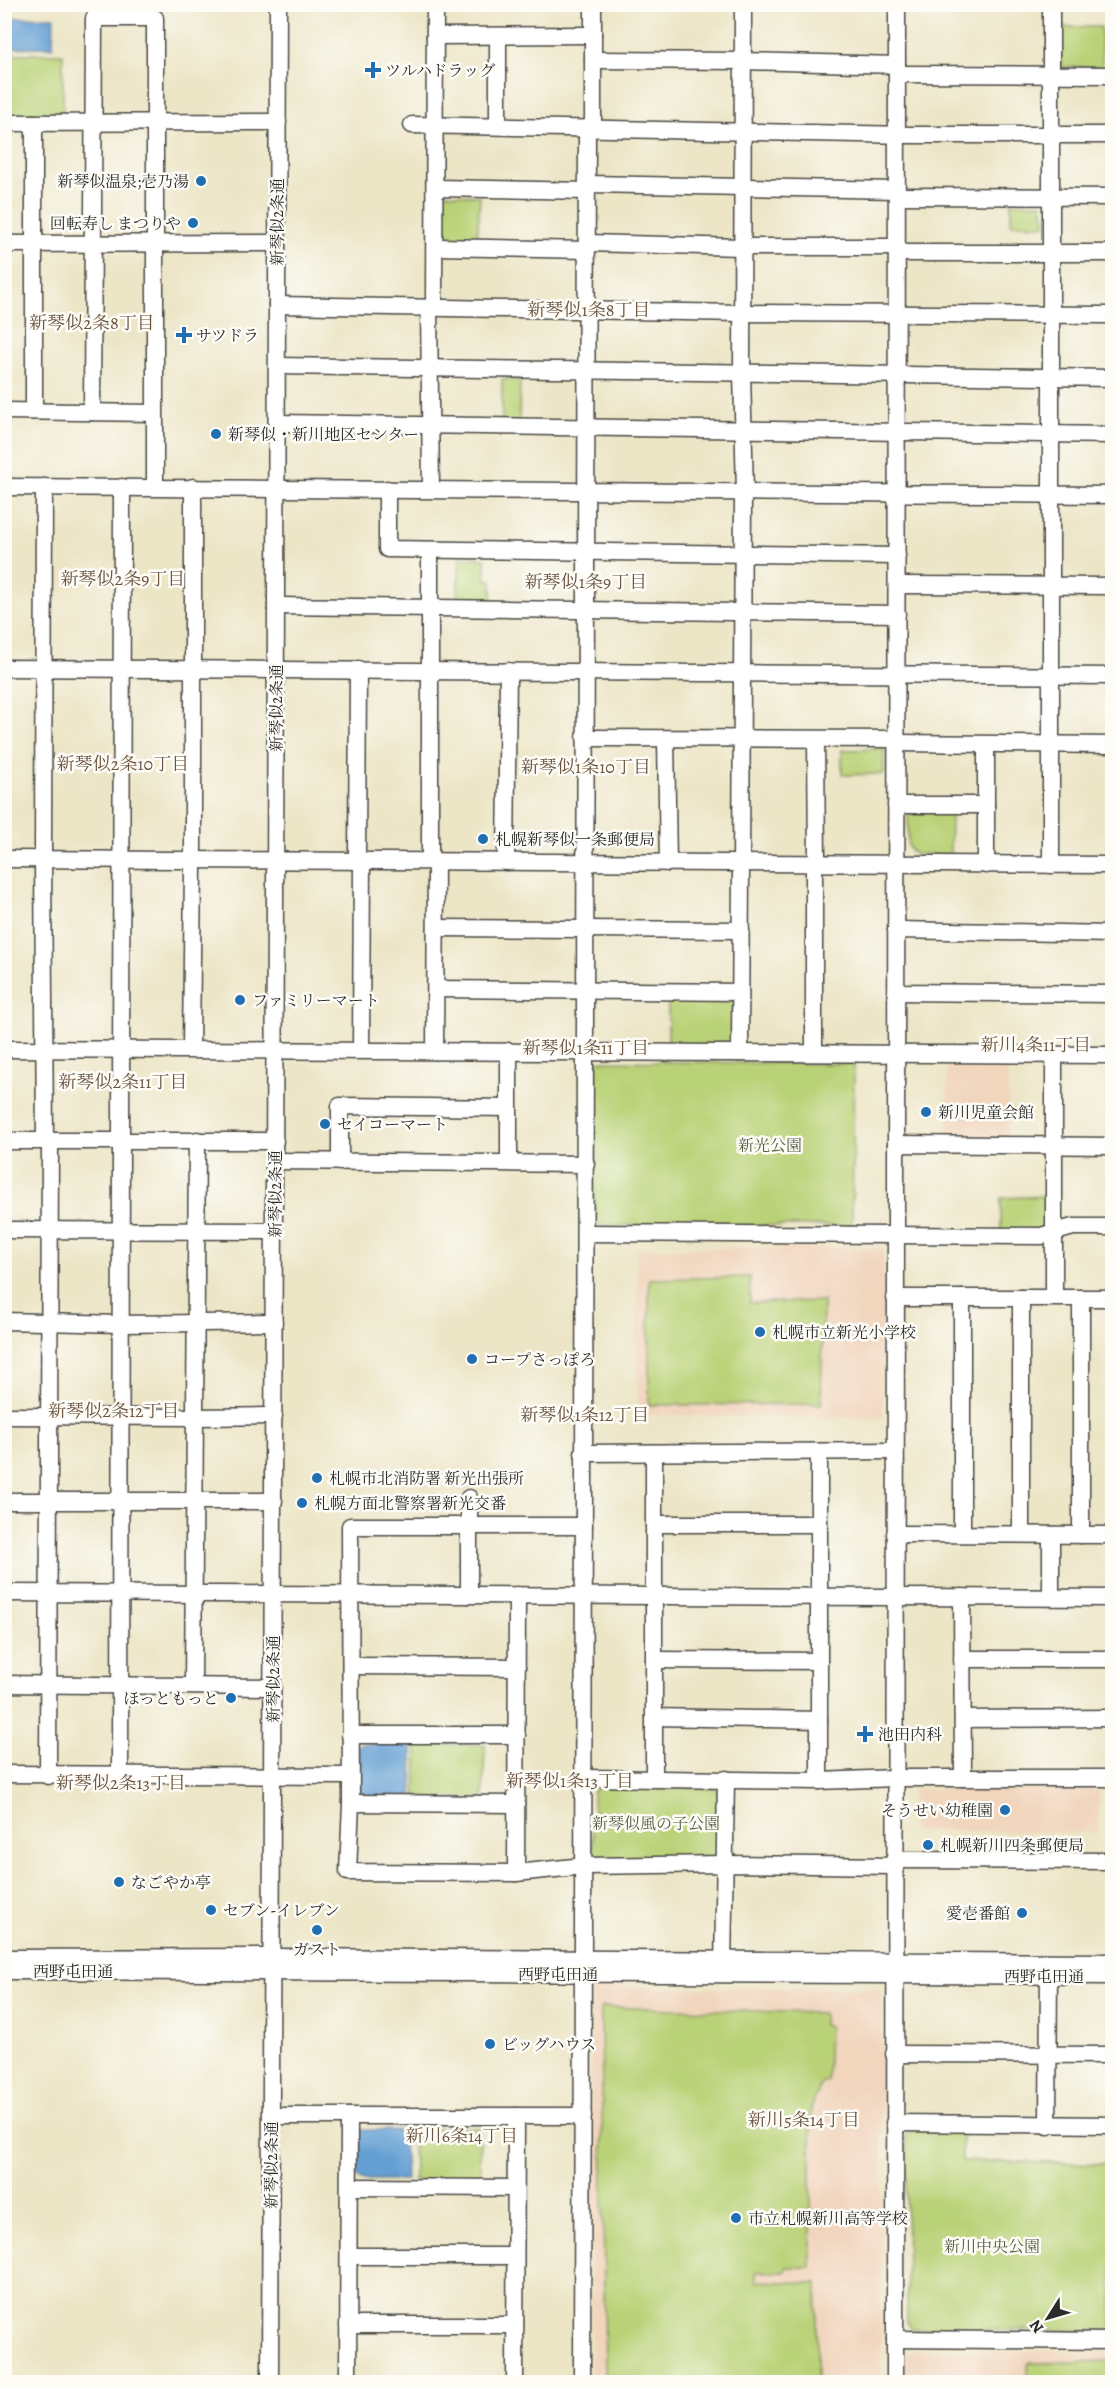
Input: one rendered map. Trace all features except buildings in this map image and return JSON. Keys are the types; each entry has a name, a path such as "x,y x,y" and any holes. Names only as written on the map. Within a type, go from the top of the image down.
{"street":[{"name":"新琴似2条通","path":"270,2382 278,4"},
{"path":"431,489 430,368 436,247 435,4"},
{"path":"582,2382 587,188 593,60 593,4"},
{"path":"740,1053 744,493 743,4"},
{"path":"895,2382 897,4"},
{"path":"1051,865 1052,4"},
{"path":"92,412 94,18 155,18 155,487"},
{"path":"435,36 593,35"},
{"path":"498,37 498,126"},
{"path":"593,60 742,61 897,70 1113,75"},
{"path":"4,123 278,122"},
{"path":"34,123 34,411"},
{"path":"412,125 897,134 1113,135"},
{"path":"436,188 742,188 1113,197"},
{"path":"4,244 277,243"},
{"path":"436,247 742,247 1113,254"},
{"path":"277,305 742,313 1113,315"},
{"path":"277,366 1113,378"},
{"path":"4,411 154,413"},
{"path":"277,423 1113,435"},
{"path":"4,487 276,487 1113,495"},
{"path":"44,487 43,859 49,1230 48,1776"},
{"path":"120,1776 122,487"},
{"path":"191,1049 194,860 193,487"},
{"path":"387,489 387,549 897,556"},
{"path":"430,550 429,670 436,928 435,1051"},
{"path":"897,585 1113,586"},
{"path":"276,606 897,614"},
{"path":"4,668 1113,676"},
{"path":"358,669 362,1050"},
{"path":"506,862 508,671"},
{"path":"585,738 1113,745"},
{"path":"666,739 668,863"},
{"path":"814,1052 816,740"},
{"path":"986,745 986,865"},
{"path":"896,805 986,806"},
{"path":"4,859 1113,865"},
{"path":"436,928 741,930"},
{"path":"896,930 1113,934"},
{"path":"436,989 740,992"},
{"path":"896,992 1113,994"},
{"path":"4,1049 1113,1055"},
{"path":"509,1162 510,1051"},
{"path":"1054,1055 1054,1297"},
{"path":"340,1162 340,1106 509,1108"},
{"path":"4,1140 275,1141"},
{"path":"193,1685 197,1140"},
{"path":"896,1144 1113,1146"},
{"path":"275,1161 586,1164"},
{"path":"586,1233 1041,1236 1073,1227 1113,1227"},
{"path":"4,1230 275,1231"},
{"path":"896,1298 1113,1298"},
{"path":"962,1298 962,1533"},
{"path":"1021,1298 1021,1534"},
{"path":"1081,1298 1081,1535"},
{"path":"4,1321 120,1324 274,1322"},
{"path":"4,1416 194,1418 274,1416"},
{"path":"583,1453 895,1451"},
{"path":"654,1453 654,1778"},
{"path":"819,1453 819,1780"},
{"path":"469,1498 469,1595"},
{"path":"4,1501 194,1503 274,1501"},
{"path":"654,1524 819,1524"},
{"path":"584,1526 350,1526 351,1803 348,1872 516,1873 584,1866 1113,1861"},
{"path":"895,1534 1113,1535"},
{"path":"1051,1535 1051,1597"},
{"path":"4,1593 1113,1598"},
{"path":"516,1873 518,1595"},
{"path":"962,1597 963,1778"},
{"path":"962,1659 1113,1659"},
{"path":"654,1660 819,1661"},
{"path":"351,1666 517,1667"},
{"path":"4,1684 273,1687"},
{"path":"654,1717 819,1720"},
{"path":"963,1719 1113,1718"},
{"path":"350,1735 517,1735"},
{"path":"4,1774 350,1776"},
{"path":"585,1778 819,1780 1113,1778"},
{"path":"724,1967 726,1779"},
{"path":"351,1803 516,1804"},
{"name":"西野屯田通","path":"4,1958 272,1964 1049,1969 1113,1976"},
{"name":"西野屯田通","path":"1049,1969 1113,1962"},
{"name":"西野屯田通","path":"4,1971 272,1964"},
{"path":"1048,2126 1049,1969"},
{"path":"894,2054 1113,2055"},
{"path":"348,2115 348,2382"},
{"path":"271,2116 583,2116"},
{"path":"515,2382 516,2116"},
{"path":"894,2123 1113,2125"},
{"path":"349,2187 515,2188"},
{"path":"348,2256 515,2256"},
{"path":"348,2325 515,2325"},
{"path":"895,2339 1113,2341"}],"shaded area":[{"path":"947,1062 1008,1063 1008,1140 947,1139"},
{"name":"札幌市立新光小学校","path":"883,1247 883,1418 638,1415 637,1249"},
{"name":"そうせい幼稚園","path":"912,1789 1099,1790 1098,1833 912,1830"},
{"name":"市立札幌新川高等学校","path":"591,1987 879,1989 882,1993 881,2382 591,2382"},
{"path":"914,2350 1112,2352 1112,2382 906,2382 906,2356"}],"green space":[{"path":"1060,27 1101,27 1102,67 1063,67 1060,63"},
{"path":"4,54 63,54 63,116 5,116"},
{"path":"446,193 480,196 477,243 447,242 442,237 441,198"},
{"path":"1011,203 1042,203 1046,225 1011,224"},
{"path":"502,379 520,380 519,423 502,423"},
{"path":"460,557 485,558 486,580 492,580 492,603 457,602"},
{"path":"884,749 884,774 842,775 842,750"},
{"path":"951,810 950,855 914,854 908,846 908,814 912,811"},
{"path":"668,1000 735,1000 735,1048 668,1048"},
{"name":"新光公園","path":"596,1061 854,1064 852,1226 594,1225"},
{"path":"1047,1196 1048,1226 1038,1232 1001,1231 1001,1198"},
{"path":"750,1277 750,1303 823,1301 821,1404 649,1405 649,1279"},
{"path":"417,1744 485,1745 483,1798 416,1798"},
{"name":"新琴似風の子公園","path":"598,1787 715,1788 719,1793 719,1857 597,1860 593,1856 593,1791"},
{"name":"市立札幌新川高等学校","path":"601,2007 823,2013 823,2025 829,2027 827,2081 822,2082 811,2108 811,2267 786,2267 785,2272 756,2272 756,2281 817,2283 817,2382 605,2382"},
{"path":"413,2128 479,2128 481,2181 414,2181"},
{"name":"新川中央公園","path":"915,2129 962,2132 962,2161 1112,2164 1112,2331 912,2329 907,2322 906,2135"},
{"path":"1112,2361 1112,2382 1028,2382 1028,2363"}],"water":[{"path":"54,17 53,47 5,48 5,18"},
{"path":"361,1744 412,1744 413,1797 361,1797 357,1794 355,1749"},
{"path":"361,2130 411,2130 411,2142 404,2141 406,2180 361,2180 357,2177 358,2133"}],"place":[{"name":"ツルハドラッグ","path":"373,70"},
{"name":"新琴似温泉;壱乃湯","path":"201,181"},
{"name":"回転寿し まつりや","path":"193,223"},
{"name":"サツドラ","path":"184,335"},
{"name":"新琴似・新川地区センター","path":"216,434"},
{"name":"札幌新琴似一条郵便局","path":"483,839"},
{"name":"ファミリーマート","path":"240,1000"},
{"name":"新川児童会館","path":"926,1112"},
{"name":"セイコーマート","path":"325,1124"},
{"name":"札幌市立新光小学校","path":"760,1332"},
{"name":"コープさっぽろ","path":"472,1359"},
{"name":"札幌市北消防署 新光出張所","path":"317,1478"},
{"name":"札幌方面北警察署新光交番","path":"302,1503"},
{"name":"ほっともっと","path":"231,1698"},
{"name":"池田内科","path":"865,1734"},
{"name":"そうせい幼稚園","path":"1005,1810"},
{"name":"札幌新川四条郵便局","path":"928,1845"},
{"name":"なごやか亭","path":"119,1882"},
{"name":"セブン-イレブン","path":"211,1910"},
{"name":"愛壱番館","path":"1022,1913"},
{"name":"ガスト","path":"317,1930"},
{"name":"ビッグハウス","path":"490,2044"},
{"name":"市立札幌新川高等学校","path":"736,2218"}],"district":[{"name":"新琴似1条8丁目","path":"589,310"},
{"name":"新琴似2条8丁目","path":"92,323"},
{"name":"新琴似2条9丁目","path":"123,579"},
{"name":"新琴似1条9丁目","path":"586,582"},
{"name":"新琴似2条10丁目","path":"123,764"},
{"name":"新琴似1条10丁目","path":"586,767"},
{"name":"新川4条11丁目","path":"1036,1045"},
{"name":"新琴似1条11丁目","path":"586,1048"},
{"name":"新琴似2条11丁目","path":"123,1082"},
{"name":"新琴似2条12丁目","path":"114,1411"},
{"name":"新琴似1条12丁目","path":"585,1415"},
{"name":"新琴似1条13丁目","path":"570,1781"},
{"name":"新琴似2条13丁目","path":"121,1783"},
{"name":"新川5条14丁目","path":"804,2120"},
{"name":"新川6条14丁目","path":"462,2136"}]}
